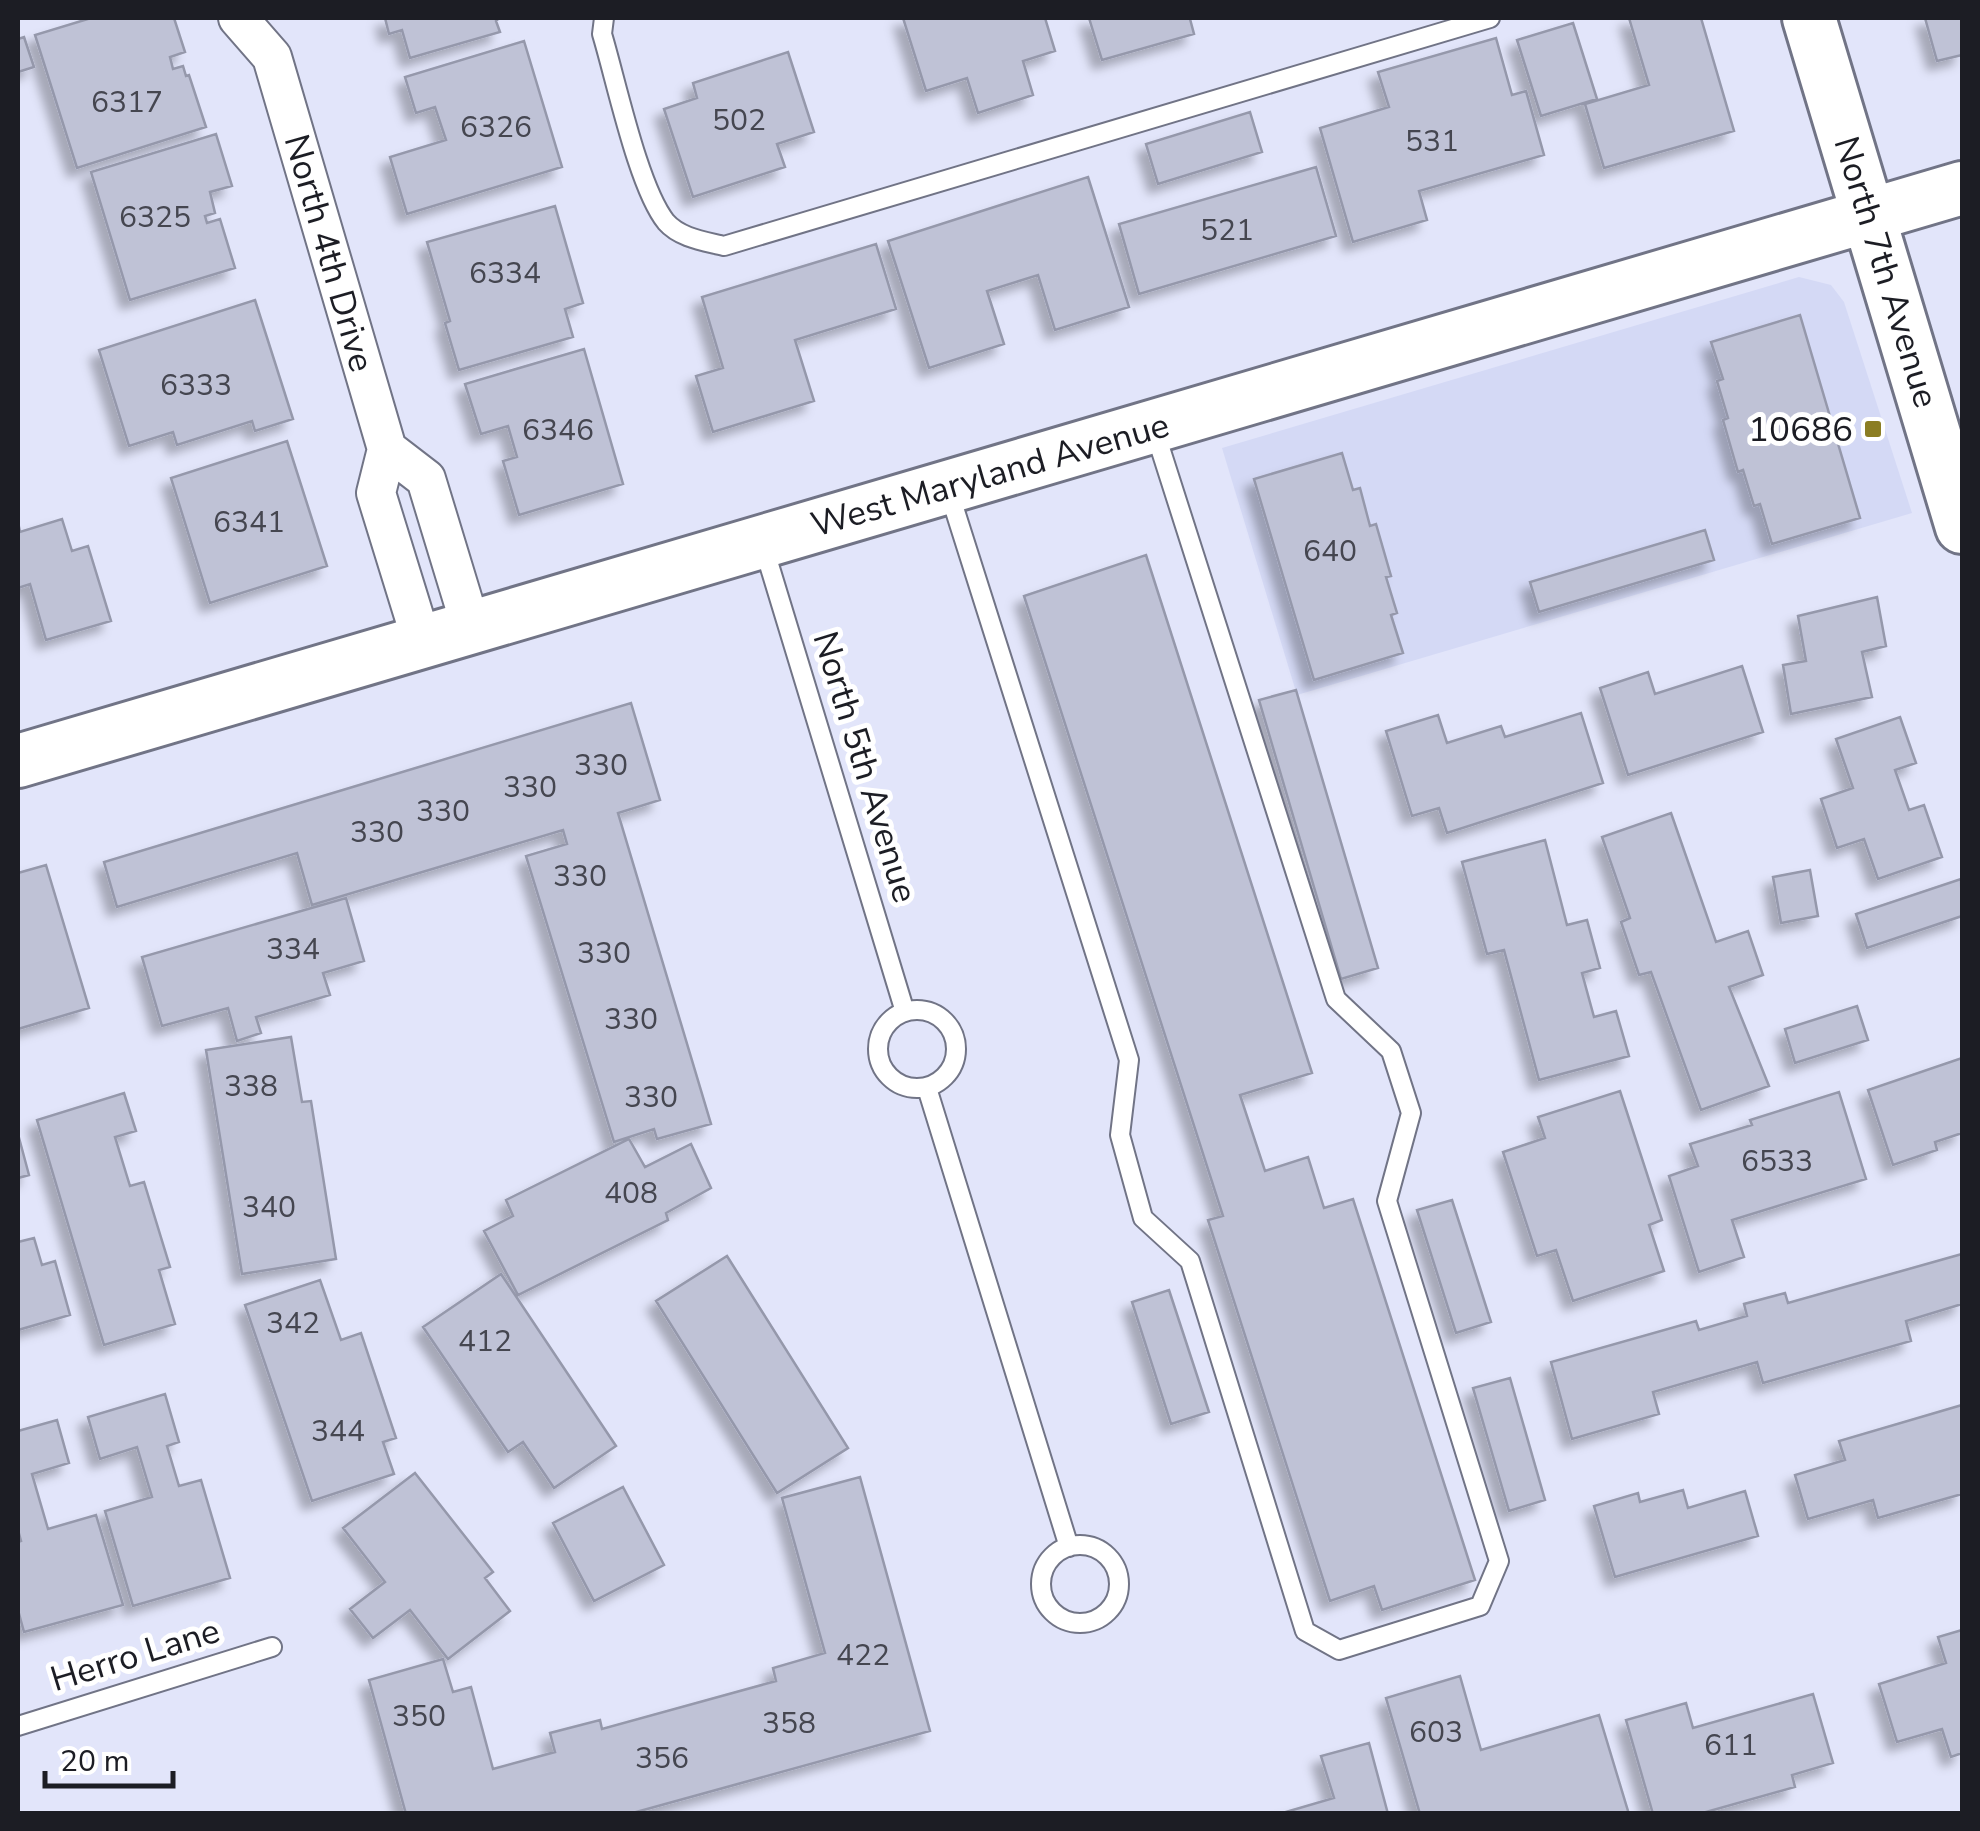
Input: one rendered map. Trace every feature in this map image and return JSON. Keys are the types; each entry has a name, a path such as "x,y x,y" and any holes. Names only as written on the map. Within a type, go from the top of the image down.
{"street":[{"name":"North 4th Drive","path":"238,18 272,57"},
{"name":"North 4th Drive","path":"277,18 272,57 387,450 376,493 422,642"},
{"name":"North 7th Avenue","path":"1809,18 1962,527"},
{"name":"West Maryland Avenue","path":"18,761 1962,188"},
{"path":"387,450 426,480 471,627"}],"lane":[{"path":"604,18 602,34 645,180 666,223 687,237 724,246 1490,18"},
{"path":"948,487 1129,1060 1120,1135 1143,1218 1190,1261 1304,1631 1339,1650 1480,1606 1499,1561 1388,1201 1411,1112 1391,1051 1336,998 1153,426"},
{"name":"North 5th Avenue","path":"762,542 905,1012"},
{"path":"905,1012 935,1013 953,1030 955,1062 941,1080 927,1088 908,1088 896,1082 886,1074 879,1060 877,1048 882,1032 888,1022 905,1012"},
{"path":"927,1088 1069,1547"},
{"path":"1074,1544 1098,1549 1109,1556 1118,1571 1117,1599 1097,1620 1066,1621 1045,1602 1040,1586 1042,1573 1060,1550 1069,1547 1074,1544"},
{"name":"Herro Lane","path":"18,1726 272,1647"}],"shaded area":[{"path":"1799,277 1831,285 1844,302 1912,513 1297,695 1222,448"}],"building":[{"path":"91,18 174,18 185,52 170,57 173,69 183,66 186,76 189,75 206,127 77,168 35,35"},
{"path":"385,18 499,18 496,21 500,32 410,58 402,30 389,34"},
{"path":"903,18 1045,18 1055,51 1023,61 1033,95 978,113 967,78 926,91"},
{"path":"1089,18 1194,18 1190,19 1194,34 1102,60"},
{"path":"1629,18 1701,18 1734,131 1604,168 1585,104 1649,85"},
{"path":"1925,18 1962,18 1962,55 1937,61"},
{"path":"1573,23 1597,99 1541,116 1517,40"},
{"path":"24,37 34,67 18,72 18,39"},
{"path":"1496,38 1512,95 1526,91 1544,155 1419,191 1427,220 1353,242 1320,128 1389,107 1378,72"},
{"path":"524,41 562,167 407,214 390,157 446,140 435,107 416,113 405,77"},
{"path":"788,52 814,132 777,144 785,167 693,197 664,109 697,98 693,83"},
{"path":"1250,112 1262,152 1158,184 1146,144"},
{"path":"216,134 232,186 210,192 215,213 205,216 207,223 220,219 235,268 130,300 91,172"},
{"path":"1316,167 1336,236 1139,294 1119,224"},
{"path":"1088,177 1129,307 1055,330 1038,275 987,291 1004,344 929,368 888,241"},
{"path":"555,206 583,303 565,309 573,337 459,370 445,323 450,321 427,242"},
{"path":"876,244 896,309 795,340 814,401 713,432 696,376 723,368 702,297"},
{"path":"255,300 293,419 255,431 252,421 177,445 173,432 129,446 99,350"},
{"path":"1800,315 1860,518 1772,544 1760,504 1754,506 1743,470 1738,472 1723,420 1728,418 1717,381 1723,379 1711,342"},
{"path":"584,349 623,484 519,515 503,461 517,457 508,426 481,434 465,384"},
{"path":"287,441 327,566 210,603 171,478"},
{"path":"1342,453 1353,490 1360,488 1370,526 1376,524 1391,576 1386,577 1397,613 1391,615 1403,653 1314,680 1254,479"},
{"path":"62,519 72,551 88,546 111,621 46,640 30,584 18,588 18,522 20,532"},
{"path":"1705,530 1714,560 1539,612 1530,582"},
{"path":"1146,555 1312,1073 1240,1095 1265,1171 1308,1157 1324,1208 1353,1199 1475,1580 1382,1610 1374,1586 1330,1601 1208,1220 1223,1216 1024,596"},
{"path":"1877,597 1886,646 1862,652 1872,697 1791,714 1783,665 1806,661 1798,616"},
{"path":"1742,666 1763,732 1628,775 1600,688 1648,672 1655,694"},
{"path":"1296,690 1378,968 1341,979 1259,700"},
{"path":"631,703 660,800 618,813 711,1124 657,1139 654,1129 614,1142 526,856 567,844 563,830 312,905 297,853 117,907 104,862"},
{"path":"1581,713 1603,783 1447,833 1439,808 1412,816 1386,731 1438,715 1447,743 1501,726 1505,737"},
{"path":"1900,717 1916,763 1895,770 1909,810 1924,805 1942,857 1878,879 1864,839 1837,848 1821,799 1853,788 1836,739"},
{"path":"1671,813 1716,942 1748,931 1763,975 1729,987 1769,1086 1701,1110 1651,972 1639,975 1621,922 1630,918 1602,837"},
{"path":"1545,840 1567,925 1587,920 1600,968 1582,973 1594,1017 1616,1011 1629,1056 1539,1080 1504,950 1487,954 1462,862"},
{"path":"46,865 89,1008 18,1029 18,873"},
{"path":"1810,870 1818,916 1781,923 1773,877"},
{"path":"1961,879 1962,916 1867,948 1856,914"},
{"path":"346,898 364,961 323,973 330,995 256,1017 261,1033 237,1041 228,1008 162,1026 142,957"},
{"path":"1857,1006 1868,1040 1795,1063 1785,1029"},
{"path":"291,1037 302,1102 311,1101 336,1259 242,1274 206,1050"},
{"path":"1962,1058 1962,1133 1935,1142 1937,1150 1893,1165 1868,1090"},
{"path":"1620,1091 1662,1220 1649,1225 1664,1271 1573,1301 1556,1250 1537,1256 1503,1152 1545,1138 1538,1117"},
{"path":"1839,1092 1866,1179 1732,1220 1744,1257 1699,1272 1669,1176 1698,1166 1690,1144"},
{"path":"124,1093 136,1131 115,1137 130,1186 144,1182 170,1267 159,1270 175,1324 104,1345 37,1120"},
{"path":"18,1134 29,1175 18,1178"},
{"path":"629,1139 645,1167 691,1144 711,1188 666,1213 668,1220 518,1295 484,1231 513,1216 506,1200"},
{"path":"1452,1200 1491,1322 1456,1333 1417,1210"},
{"path":"34,1238 42,1265 55,1261 70,1315 18,1330 18,1242"},
{"path":"1962,1254 1962,1304 1906,1321 1911,1341 1763,1383 1757,1362 1653,1392 1659,1414 1572,1439 1551,1362 1696,1321 1699,1330 1747,1316 1744,1304 1785,1293 1788,1303"},
{"path":"727,1256 848,1448 777,1493 656,1301"},
{"path":"501,1274 616,1446 554,1488 523,1442 508,1452 423,1327"},
{"path":"320,1280 341,1340 361,1333 396,1438 383,1442 394,1474 312,1501 245,1305"},
{"path":"1169,1290 1209,1412 1171,1424 1132,1302"},
{"path":"1510,1378 1545,1500 1509,1511 1473,1388"},
{"path":"165,1394 179,1442 167,1446 179,1486 201,1480 230,1578 133,1606 105,1511 152,1497 137,1447 100,1459 88,1417"},
{"path":"1962,1405 1962,1494 1878,1518 1873,1500 1808,1519 1795,1475 1845,1460 1839,1441"},
{"path":"57,1420 69,1463 32,1474 48,1529 96,1515 123,1605 24,1632 18,1610 18,1431"},
{"path":"415,1473 493,1572 485,1578 510,1611 448,1659 410,1610 373,1638 350,1609 385,1582 343,1528"},
{"path":"860,1477 930,1731 629,1814 406,1814 369,1680 443,1659 453,1692 471,1687 493,1769 555,1752 550,1733 600,1720 602,1729 776,1681 773,1668 825,1653 782,1498"},
{"path":"623,1487 664,1565 594,1601 553,1523"},
{"path":"1683,1490 1688,1508 1745,1491 1758,1536 1615,1577 1594,1506 1638,1493 1640,1502"},
{"path":"1962,1630 1962,1753 1951,1757 1942,1729 1897,1742 1879,1684 1946,1663 1938,1637"},
{"path":"1460,1676 1481,1750 1599,1715 1628,1811 1420,1814 1386,1698"},
{"path":"1813,1694 1833,1763 1792,1775 1795,1787 1699,1814 1653,1814 1626,1720 1686,1703 1693,1728"},
{"path":"1369,1743 1388,1814 1279,1814 1334,1798 1321,1756"}],"place":[{"name":"10686","path":"1873,429"}]}
